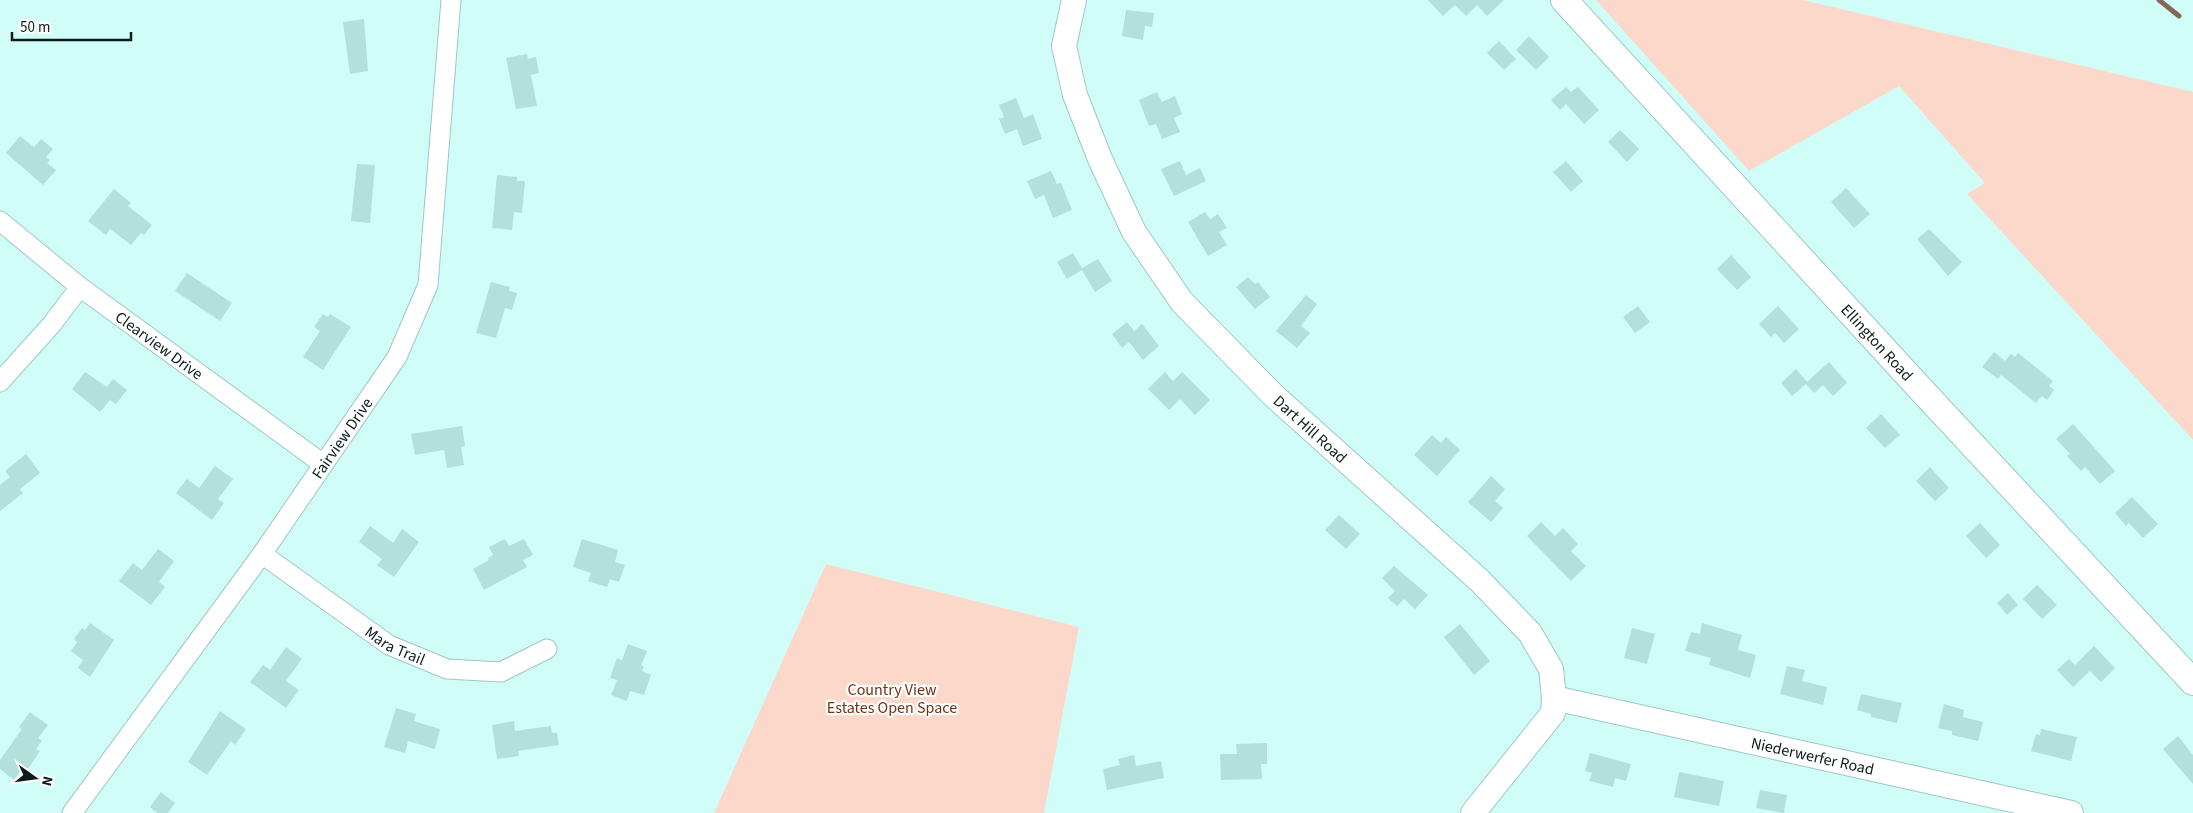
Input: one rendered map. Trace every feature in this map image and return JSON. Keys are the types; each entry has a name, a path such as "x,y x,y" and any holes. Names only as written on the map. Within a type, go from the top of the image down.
{"main road":[{"name":"Ellington Road","path":"1564,0 1908,376 2193,682"}],"street":[{"name":"Fairview Drive","path":"72,813 262,554 398,357 428,285 451,0"},
{"name":"Dart Hill Road","path":"1074,0 1064,46 1075,95 1100,159 1134,232 1182,302 1273,395 1480,580 1523,626 1551,668 1554,698 1552,713 1473,813"},
{"name":"Clearview Drive","path":"0,222 80,287 323,464"},
{"path":"0,382 52,324 80,287"},
{"name":"Mara Trail","path":"262,554 389,645 448,669 501,672 546,649"},
{"name":"Niederwerfer Road","path":"1554,698 2071,813"}],"green space":[{"path":"1596,0 1803,0 2193,92 2193,440 1967,194 1985,183 1899,86 1749,171"},
{"name":"Country View Estates Open Space","path":"826,564 1079,627 1044,813 714,813"}],"building":[{"path":"1428,0 1504,0 1487,16 1477,5 1466,16 1455,5 1443,16"},
{"path":"1126,10 1154,13 1152,27 1145,26 1143,40 1122,36"},
{"path":"364,19 368,71 350,74 343,22"},
{"path":"1529,36 1549,57 1536,70 1516,50"},
{"path":"1499,41 1516,59 1504,70 1487,53"},
{"path":"527,54 528,59 536,57 539,73 531,75 537,106 516,109 506,58"},
{"path":"1566,87 1571,92 1578,87 1599,110 1584,124 1566,104 1560,110 1551,100"},
{"path":"1157,92 1162,102 1175,96 1182,114 1174,118 1180,132 1162,139 1156,124 1149,126 1139,100"},
{"path":"1016,98 1024,118 1033,114 1042,139 1023,146 1017,129 1005,134 999,119 1004,117 999,105"},
{"path":"1620,130 1639,149 1627,162 1608,142"},
{"path":"20,136 34,147 41,139 53,149 46,157 50,160 47,163 56,170 43,185 6,153"},
{"path":"1180,161 1186,175 1200,168 1206,181 1174,196 1161,169"},
{"path":"1566,161 1583,181 1571,192 1553,172"},
{"path":"357,164 375,165 370,223 351,221"},
{"path":"1051,171 1057,184 1061,183 1072,210 1053,218 1044,195 1035,199 1027,181"},
{"path":"497,175 517,177 517,181 525,181 522,213 514,212 512,230 492,228"},
{"path":"1846,188 1870,214 1854,228 1831,202"},
{"path":"114,189 131,203 128,206 152,225 144,235 141,233 131,245 110,229 106,235 88,221"},
{"path":"1205,212 1210,219 1218,214 1227,228 1219,232 1227,245 1208,256 1188,222"},
{"path":"1929,229 1962,262 1948,276 1917,239"},
{"path":"1073,253 1082,268 1098,259 1112,281 1095,292 1082,270 1067,279 1057,262"},
{"path":"1731,255 1751,277 1737,290 1717,269"},
{"path":"187,273 232,303 220,321 175,291"},
{"path":"1248,277 1255,284 1258,282 1270,297 1255,309 1236,287"},
{"path":"491,282 510,287 509,291 517,293 512,310 505,308 496,338 476,333"},
{"path":"1306,295 1317,304 1301,326 1310,333 1297,348 1276,331"},
{"path":"1638,306 1650,322 1635,333 1623,317"},
{"path":"1778,306 1799,329 1784,343 1775,333 1771,337 1759,324"},
{"path":"323,314 328,317 330,314 351,327 323,370 303,357 320,331 314,327"},
{"path":"1127,322 1134,331 1142,324 1159,346 1143,360 1129,342 1122,348 1112,334"},
{"path":"1994,352 2005,361 2011,354 2015,357 2018,353 2053,381 2049,386 2054,390 2047,400 2042,396 2036,403 2001,375 1998,379 1982,367"},
{"path":"1829,362 1847,383 1833,396 1823,385 1814,393 1806,384 1792,396 1781,383 1796,369 1807,382"},
{"path":"85,372 107,387 113,379 127,390 116,404 110,400 100,412 72,389"},
{"path":"1165,372 1173,381 1182,372 1210,400 1195,415 1180,399 1169,410 1148,389"},
{"path":"1881,414 1900,435 1885,448 1866,428"},
{"path":"2073,424 2115,471 2100,484 2085,467 2081,471 2067,456 2070,454 2056,439"},
{"path":"462,426 465,446 461,447 464,465 447,468 444,450 415,455 411,434"},
{"path":"1432,435 1441,443 1446,437 1460,450 1437,476 1414,455"},
{"path":"26,454 40,473 20,489 23,493 0,511 0,485 10,477 5,471"},
{"path":"215,466 233,479 218,499 224,503 212,520 176,493 187,479 199,488"},
{"path":"1930,467 1949,488 1935,501 1916,481"},
{"path":"1491,476 1505,489 1495,501 1503,508 1491,522 1468,502"},
{"path":"2132,497 2158,524 2143,538 2129,523 2126,526 2115,513"},
{"path":"1339,515 1360,534 1346,549 1325,530"},
{"path":"1541,522 1555,536 1563,528 1578,544 1571,551 1586,566 1571,581 1527,536"},
{"path":"1980,523 2000,545 1986,558 1966,536"},
{"path":"370,526 393,543 402,529 419,542 394,577 377,565 382,559 359,542"},
{"path":"505,539 509,546 524,539 533,555 523,560 527,567 484,590 473,569 489,560 488,558 493,555 489,547"},
{"path":"582,539 618,550 615,562 625,565 619,582 610,579 607,587 588,581 591,573 573,567"},
{"path":"158,549 174,561 159,582 165,587 151,605 119,581 133,563 142,570"},
{"path":"1394,566 1428,595 1415,609 1404,599 1397,606 1388,598 1395,591 1382,578"},
{"path":"2037,585 2057,605 2042,619 2023,599"},
{"path":"2008,593 2018,605 2007,615 1997,603"},
{"path":"90,623 114,640 90,677 78,668 83,660 71,651 77,642 74,639 82,628 85,630"},
{"path":"1702,623 1742,635 1738,650 1756,655 1750,678 1709,665 1711,658 1685,651 1691,632 1700,634"},
{"path":"1460,624 1490,661 1474,675 1444,637"},
{"path":"1632,628 1655,634 1647,664 1624,658"},
{"path":"628,644 647,651 641,666 644,666 642,671 651,675 644,695 630,691 627,701 611,695 617,680 610,678 617,658 622,660"},
{"path":"2094,646 2115,668 2101,682 2090,671 2073,687 2057,670 2069,659 2075,665"},
{"path":"286,647 302,659 286,681 299,690 286,708 250,682 263,665 270,670"},
{"path":"1787,666 1805,670 1802,681 1827,687 1823,705 1780,694"},
{"path":"1861,694 1902,703 1897,723 1871,717 1871,714 1857,710"},
{"path":"1944,704 1964,710 1963,717 1983,722 1978,741 1952,735 1952,731 1938,728"},
{"path":"396,708 416,714 414,721 440,729 435,749 408,741 405,753 384,747"},
{"path":"220,711 246,729 235,745 231,741 207,775 188,762"},
{"path":"30,712 48,725 38,738 42,741 36,749 40,751 26,772 22,769 14,780 0,769 0,760 22,729 19,727"},
{"path":"514,721 515,731 551,726 552,733 557,733 559,745 518,751 519,756 497,759 492,725"},
{"path":"2041,729 2077,737 2071,761 2031,751 2036,734 2040,735"},
{"path":"2178,736 2193,755 2193,784 2163,749"},
{"path":"1267,743 1267,764 1261,764 1262,779 1221,780 1220,754 1237,754 1236,744"},
{"path":"1590,753 1631,764 1626,781 1615,778 1613,787 1589,781 1592,773 1585,771"},
{"path":"1134,755 1136,766 1161,761 1164,778 1107,790 1103,769 1120,765 1118,759"},
{"path":"1679,772 1724,781 1719,806 1674,797"},
{"path":"1760,790 1787,795 1784,813 1756,808"},
{"path":"161,792 175,803 168,813 157,813 150,807"}],"waterway":[{"path":"2159,0 2179,16"}]}
